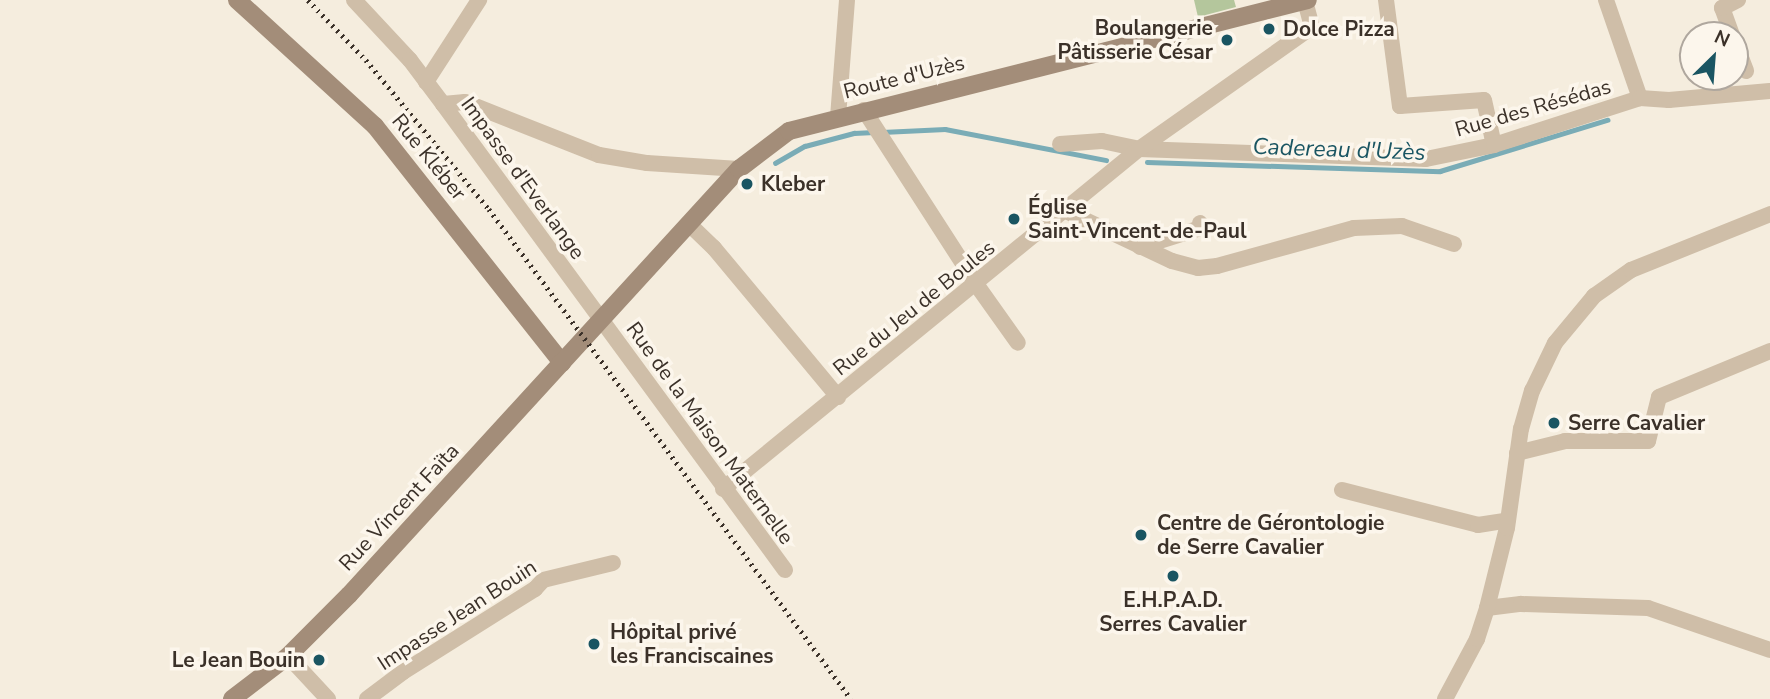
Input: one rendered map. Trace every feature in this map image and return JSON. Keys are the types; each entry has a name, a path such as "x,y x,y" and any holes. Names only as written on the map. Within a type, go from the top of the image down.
{"main road":[{"name":"Rue Kléber","path":"237,0 375,126 562,363"},
{"name":"Route d'Uzès","path":"589,335 739,169 789,131 1301,1"},
{"name":"Rue Vincent Faïta","path":"232,699 288,656 349,595 589,335"}],"street":[{"name":"Impasse d'Everlange","path":"354,0 410,60 601,321"},
{"path":"838,117 847,0"},
{"path":"1386,0 1400,106 1484,100 1494,145"},
{"path":"1606,0 1640,98"},
{"path":"1727,21 1722,8 1738,0"},
{"name":"Rue du Jeu de Boules","path":"723,489 1139,149 1312,27 1301,1"},
{"path":"426,82 473,2"},
{"name":"Rue des Résédas","path":"1060,144 1102,141 1139,149 1426,159 1494,145 1640,98 1669,100 1770,91"},
{"path":"443,104 465,102 599,155 647,163 739,169"},
{"path":"864,110 976,284 1018,343"},
{"path":"1066,211 1172,261 1198,268 1217,266 1354,228 1402,226 1454,244"},
{"path":"1445,699 1477,639 1487,608 1508,520 1517,453 1532,391 1555,343 1594,296 1631,270 1770,214"},
{"path":"1140,247 1201,228 1200,223"},
{"path":"689,224 714,248 838,397"},
{"name":"Rue de la Maison Maternelle","path":"601,321 785,570"},
{"path":"1517,453 1565,441 1648,441 1659,397 1770,351"},
{"path":"1342,490 1478,525 1508,520"},
{"name":"Impasse Jean Bouin","path":"367,699 535,589 543,580 613,563"},
{"path":"1487,608 1521,604 1648,608 1770,650"},
{"path":"288,656 328,699"}],"green space":[{"path":"1194,0 1234,0 1236,7 1198,17"}],"waterway":[{"name":"Cadereau d'Uzès","path":"1147,162 1440,171 1607,120"},
{"name":"Cadereau d'Uzès","path":"882,132 945,129 1106,160"},
{"name":"Cadereau d'Uzès","path":"775,163 805,146 854,133 874,132"}],"railway":[{"path":"308,0 366,60 489,209 851,699"}],"place":[{"name":"Dolce Pizza","path":"1269,29"},
{"name":"Boulangerie Pâtisserie César","path":"1227,40"},
{"name":"Kleber","path":"747,184"},
{"name":"Église Saint-Vincent-de-Paul","path":"1014,219"},
{"name":"Serre Cavalier","path":"1554,423"},
{"name":"Centre de Gérontologie de Serre Cavalier","path":"1141,535"},
{"name":"E.H.P.A.D. Serres Cavalier","path":"1173,576"},
{"name":"Hôpital privé les Franciscaines","path":"594,644"},
{"name":"Le Jean Bouin","path":"319,660"}]}
